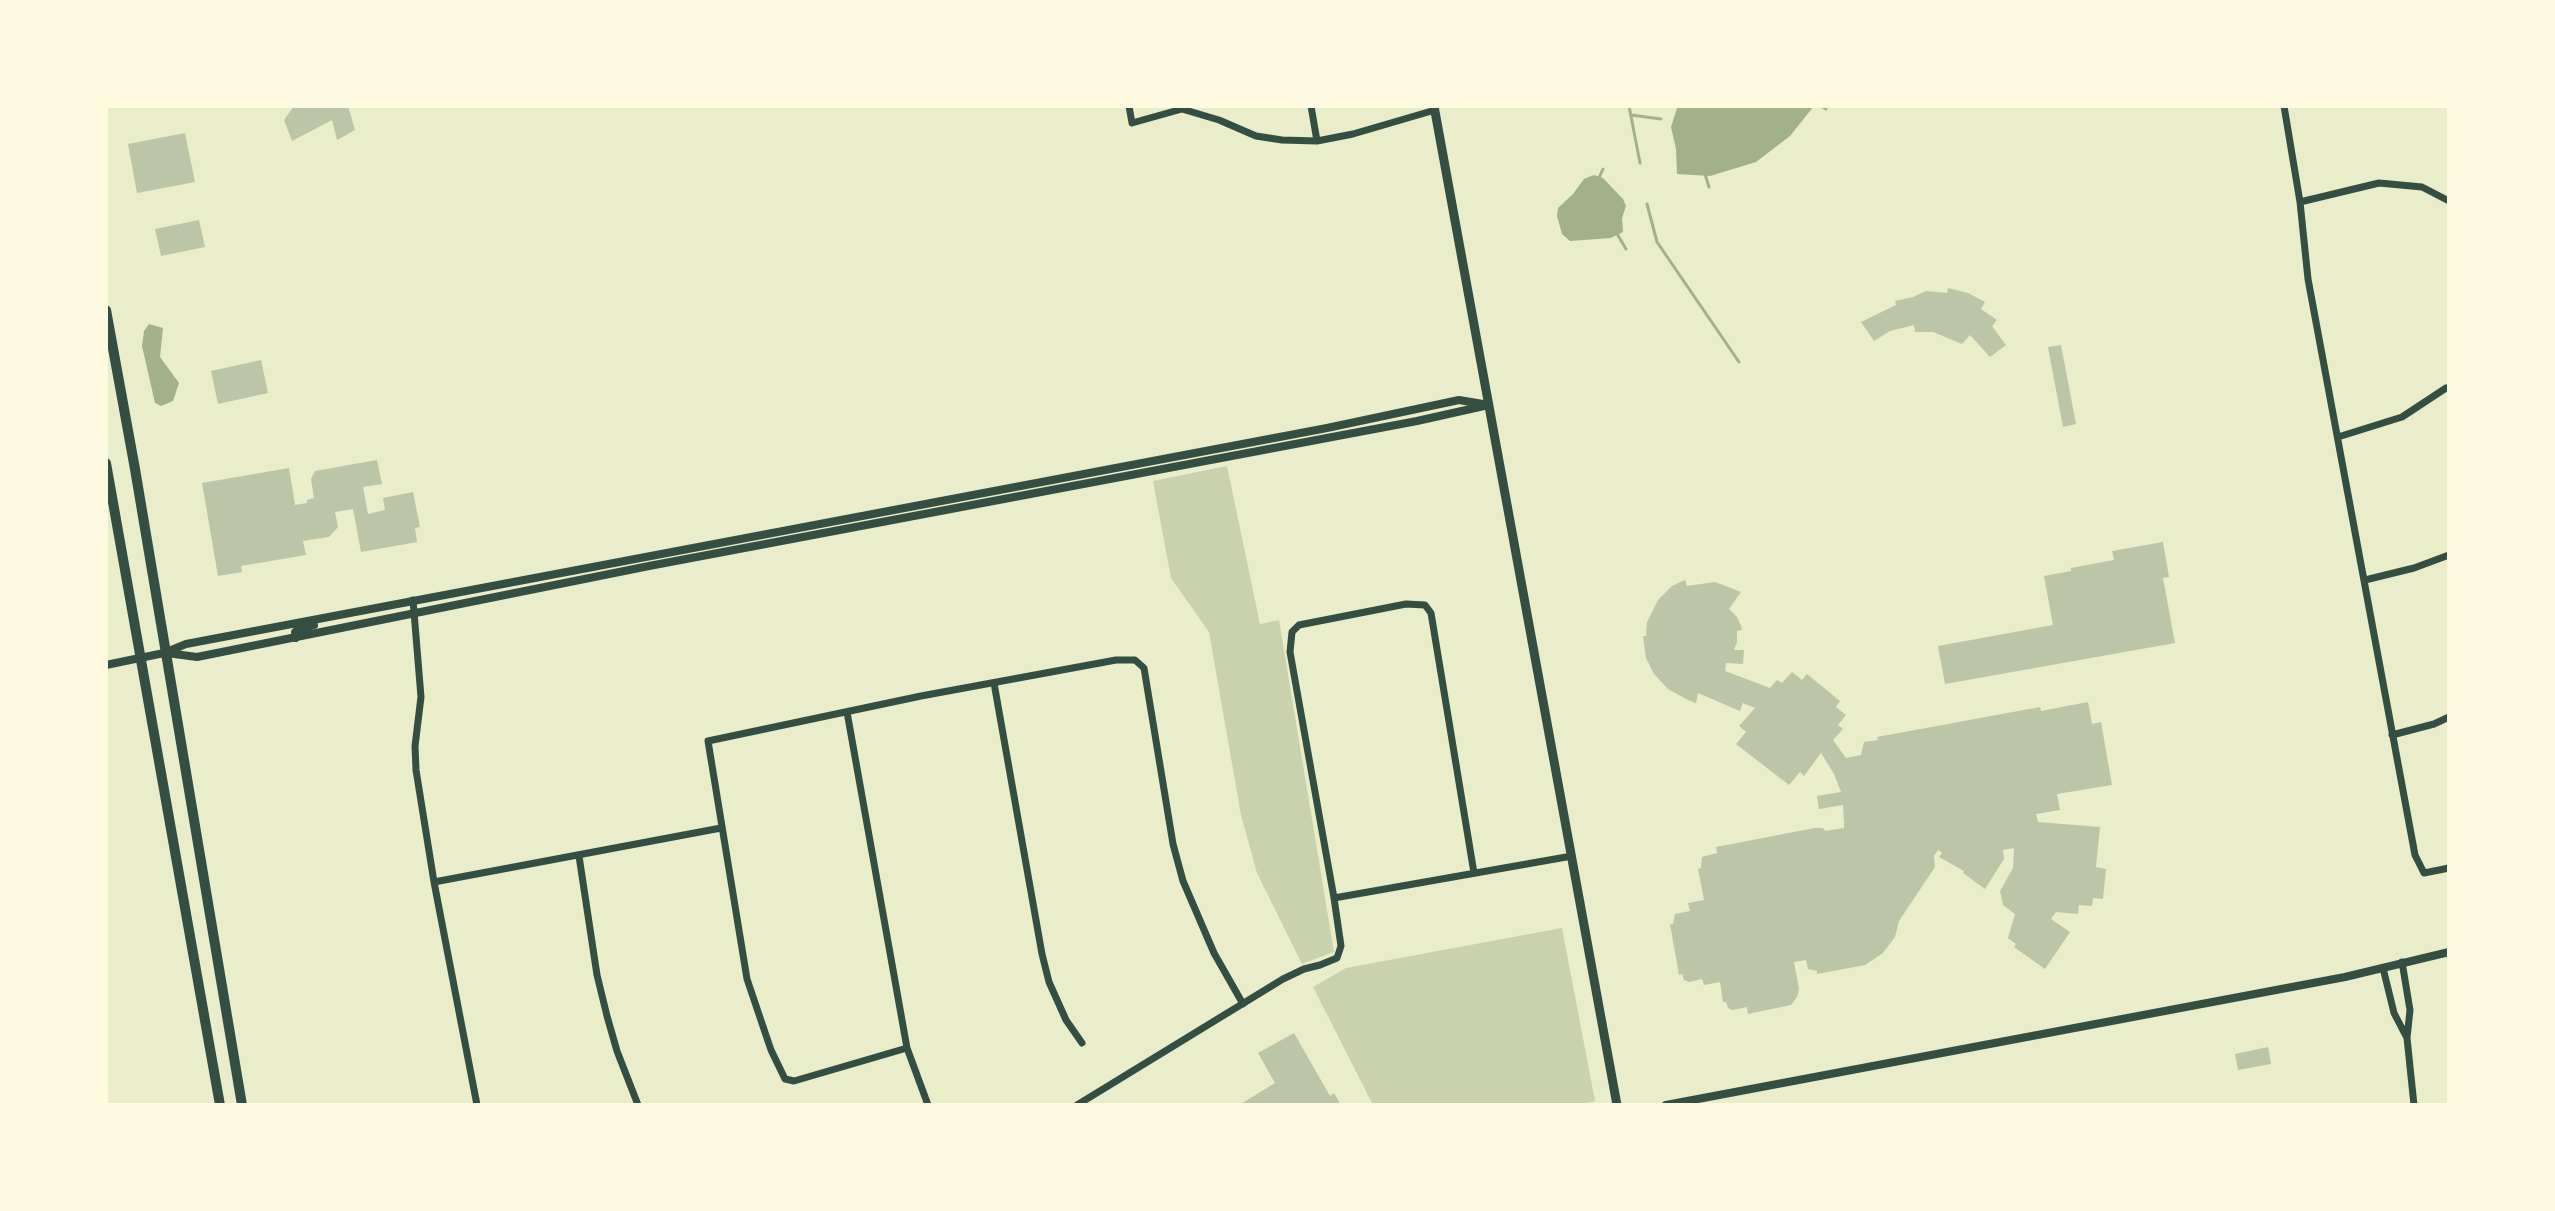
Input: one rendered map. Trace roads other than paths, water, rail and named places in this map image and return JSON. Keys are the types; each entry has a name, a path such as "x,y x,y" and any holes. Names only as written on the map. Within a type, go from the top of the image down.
{"main road":[{"path":"1434,108 1617,1105"},
{"path":"106,310 242,1105"},
{"path":"106,463 220,1105"},
{"path":"194,961 216,959"}],"street":[{"path":"1129,106 1132,123 1182,109 1256,136 1317,141 1353,134 1434,108"},
{"path":"1311,106 1317,141"},
{"path":"2284,106 2300,202 2308,279 2415,855 2424,873 2449,868"},
{"path":"2300,202 2379,183 2422,187 2449,201"},
{"path":"2338,437 2402,417 2446,388"},
{"path":"106,665 164,653 186,644 1459,400 1489,405"},
{"path":"164,653 197,657 664,563 1489,405"},
{"path":"1054,479 1057,490"},
{"path":"2365,580 2414,568 2449,555"},
{"path":"413,600 421,697 415,746 416,770 477,1105"},
{"path":"1077,1105 1304,969 1337,958 1341,946 1334,898 1290,652 1292,632 1299,625 1406,604 1425,605 1431,613 1474,873"},
{"path":"296,638 295,632 299,629 334,620 340,615"},
{"path":"907,1048 794,1081 785,1079 771,1050 747,979 708,741 994,683 1116,660 1135,660 1144,668 1173,844 1183,881 1214,953 1243,1004"},
{"path":"994,683 1042,954 1049,982 1066,1020 1082,1043"},
{"path":"847,712 907,1048 928,1105"},
{"path":"2392,735 2449,717"},
{"path":"434,882 721,828"},
{"path":"579,856 585,906 604,1003 617,1051 638,1105"},
{"path":"1334,898 1572,856"},
{"path":"1666,1105 2134,1018 2449,952"},
{"path":"2402,962 2410,1010 2407,1038 2414,1105"},
{"path":"2383,968 2394,1013 2407,1038"}],"waterway":[{"path":"1629,106 1640,163"},
{"path":"1821,106 1826,109"},
{"path":"1631,115 1661,119"},
{"path":"1598,180 1603,169"},
{"path":"1704,171 1709,187"},
{"path":"1647,204 1657,242 1739,362"},
{"path":"1616,232 1626,249"}]}
